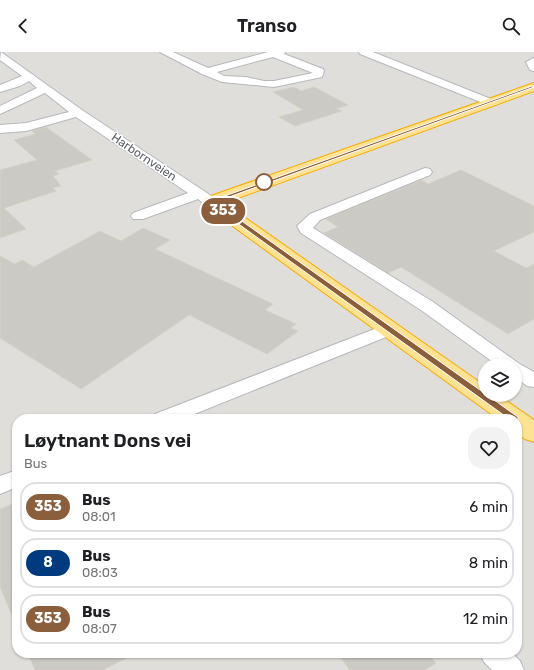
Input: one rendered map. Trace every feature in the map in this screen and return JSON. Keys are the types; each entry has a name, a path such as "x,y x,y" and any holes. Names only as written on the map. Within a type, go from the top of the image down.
{"highway":[{"path":"205,198 534,87"},
{"path":"205,198 478,391"},
{"path":"493,402 508,414"},
{"path":"522,424 534,433"}],"street":[{"path":"364,52 492,102"},
{"path":"172,53 206,72 222,79 246,80 264,84 274,84 318,75 319,71 277,53 206,72"},
{"name":"Harbornveien","path":"2,58 78,113 205,198"},
{"path":"534,61 531,62 534,68"},
{"path":"0,78 27,76"},
{"path":"0,89 16,84 27,76"},
{"path":"0,110 32,96 45,88"},
{"path":"65,103 76,94"},
{"path":"2,131 78,113"},
{"path":"425,172 314,217 305,226 306,230 383,280 427,306 501,358"},
{"path":"138,216 205,198"},
{"path":"175,414 390,329"},
{"path":"0,485 12,480"},
{"path":"499,658 510,670"}],"shaded area":[{"path":"0,52 534,52 534,670 0,670"}],"building":[{"path":"294,87 301,91 314,87 348,105 336,109 342,111 295,126 279,117 303,110 273,92"},
{"path":"46,127 92,160 55,171 59,174 53,176 61,186 53,188 56,191 4,208 26,229 0,238 0,170 37,160 14,140 35,134 32,131"},
{"path":"461,170 534,206 534,232 494,251 526,268 534,264 534,319 508,334 401,267 388,273 324,233 338,227 326,219 421,180 428,184"},
{"path":"143,228 170,240 155,249 273,304 265,310 296,324 291,328 298,331 267,354 189,315 81,389 0,338 0,256 15,264 22,260 34,267 100,231 121,241"},
{"path":"12,504 12,615 0,587 0,509"},
{"path":"30,658 126,658 103,670 35,670"},
{"path":"341,658 432,658 436,663 425,670 350,670"}],"bus line":[{"name":"353","path":"508,414 210,202 534,87"}]}
